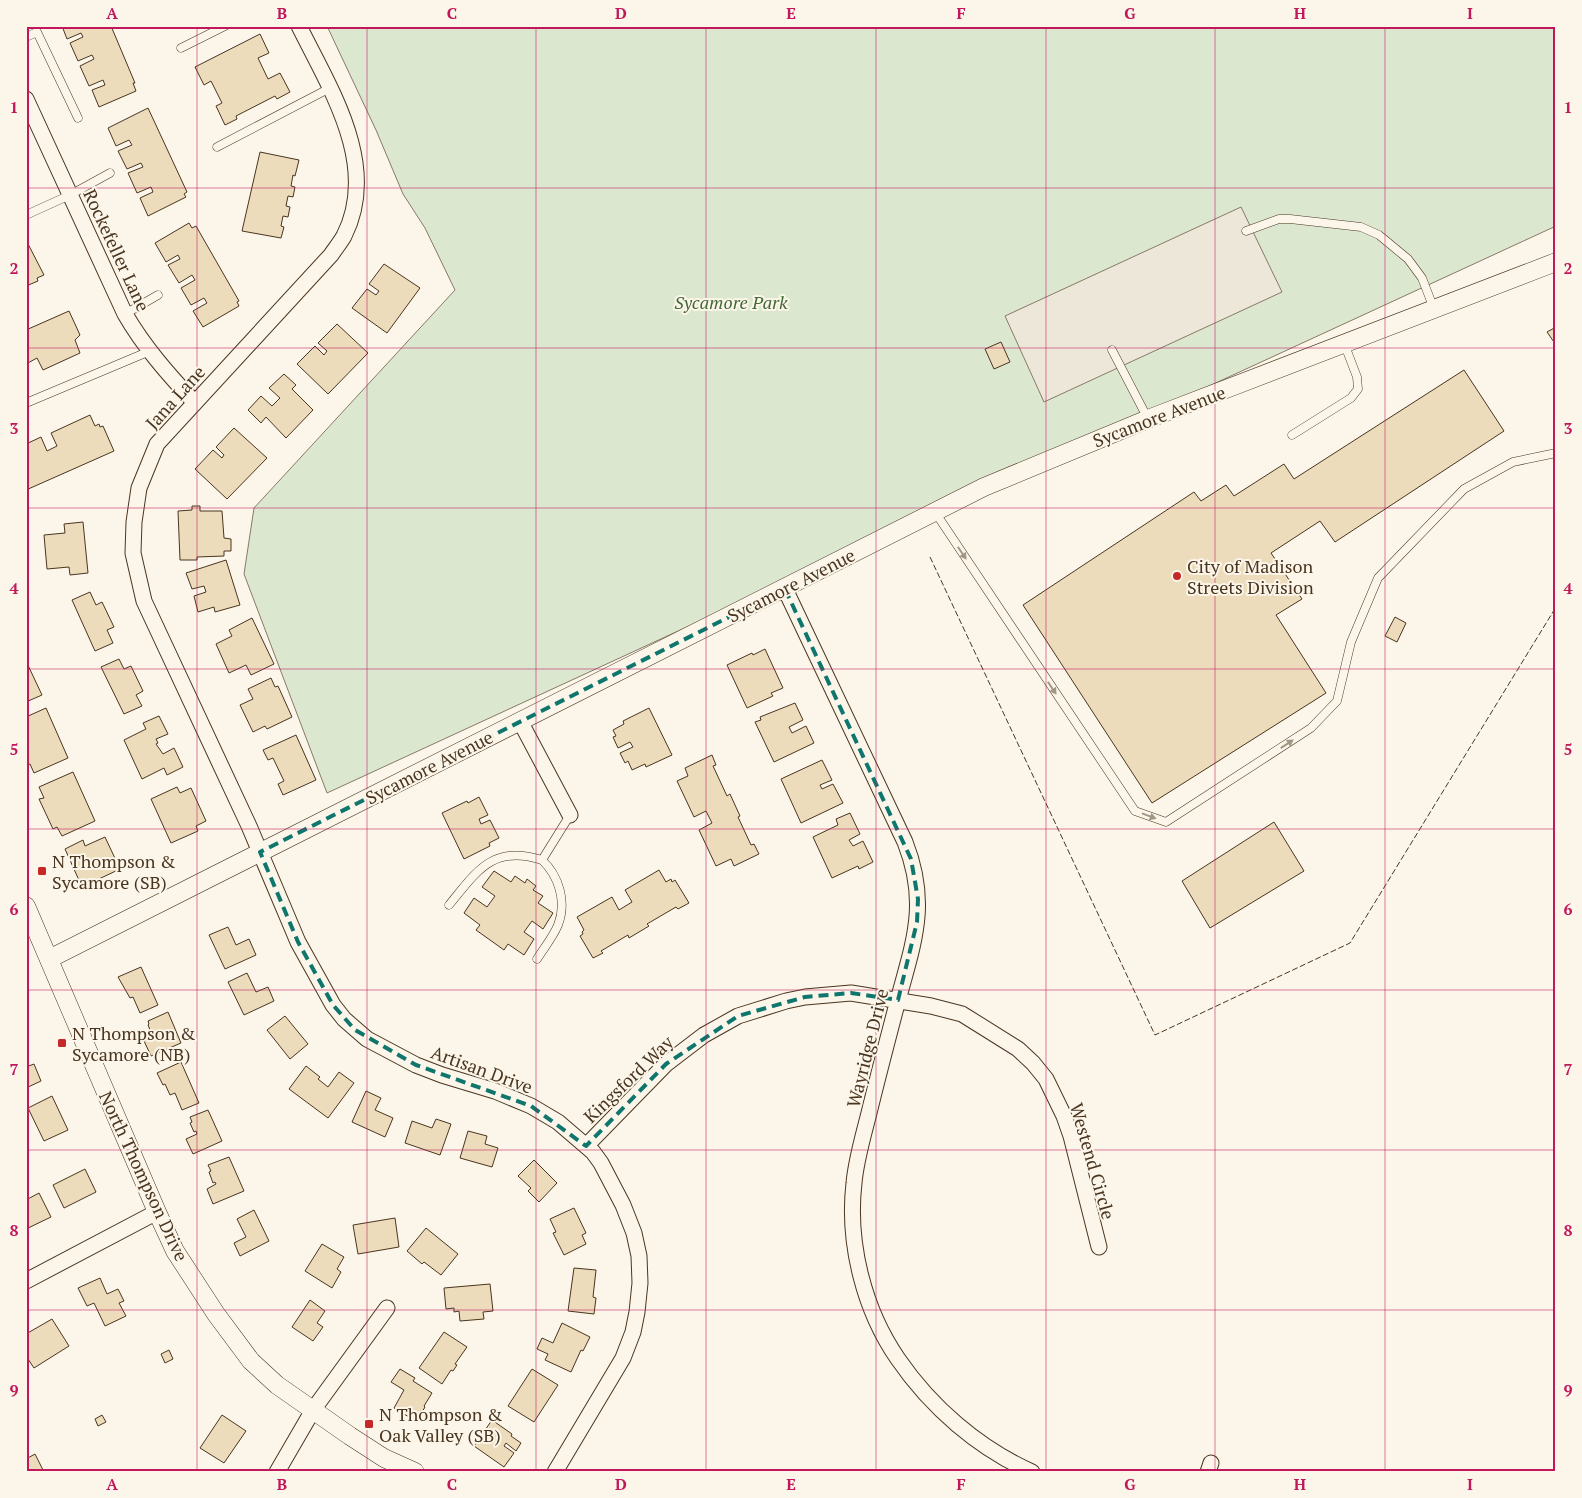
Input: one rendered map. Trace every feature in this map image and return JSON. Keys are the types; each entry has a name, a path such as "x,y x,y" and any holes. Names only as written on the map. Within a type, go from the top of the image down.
{"street":[{"name":"Jana Lane","path":"260,852 144,600 133,554 134,522 139,488 157,444 331,255 344,236 353,212 356,191 353,147 349,130 299,26"},
{"name":"Rockefeller Lane","path":"26,99 125,314 136,333 165,371 195,403"},
{"name":"Sycamore Avenue","path":"49,959 984,487 1148,419 1556,262"},
{"name":"Wayridge Drive","path":"785,588 911,859 916,878 918,898 917,922 912,949 856,1166 852,1203 855,1247 860,1271 870,1305 880,1327 892,1351 913,1381 942,1410 985,1446 1032,1472"},
{"path":"520,721 570,815"},
{"name":"Artisan Drive","path":"260,852 298,942 333,1005 355,1030 383,1049 416,1066 495,1091 531,1106 558,1122 586,1146 601,1163 622,1205 634,1232 639,1256 640,1283 633,1332 623,1358 555,1472"},
{"name":"North Thompson Drive","path":"26,906 175,1251 216,1314 252,1360 277,1385 384,1458 415,1472"},
{"name":"Kingsford Way","path":"586,1146 666,1064 704,1035 738,1016 805,997 851,993 898,1000"},
{"name":"Westend Circle","path":"898,1000 962,1014 1018,1049 1046,1078 1071,1136 1098,1247"},
{"path":"26,1281 157,1212"},
{"path":"277,1472 313,1410 387,1308"}],"lane":[{"path":"181,48 224,26"},
{"path":"26,37 37,32 78,118"},
{"path":"217,147 330,88"},
{"path":"26,215 70,195 110,173"},
{"path":"1246,231 1279,219 1284,219 1361,228 1379,235 1408,259 1422,278 1434,309"},
{"path":"125,314 158,295"},
{"path":"1292,435 1351,398 1358,389 1357,377 1344,343"},
{"path":"1112,350 1148,419"},
{"path":"26,402 150,351"},
{"path":"934,512 1135,811 1166,822 1311,728 1337,701 1352,642 1378,578 1464,489 1513,462 1556,453"},
{"path":"542,860 570,815"},
{"path":"449,905 477,872 492,860 510,855 527,855 542,860 557,879 562,912 558,925 538,959"}],"highlighted area":[{"path":"785,589 911,859 918,899 917,922 898,1000 851,993 805,997 738,1016 666,1064 586,1146 531,1106 416,1065 355,1030 333,1005 298,942 260,852"}],"green space":[{"name":"Sycamore Park","path":"327,26 1556,26 1556,226 327,793 244,574 254,508 455,290 425,228 403,194 376,130"}],"shaded area":[{"path":"1241,207 1282,292 1044,402 1005,316"}],"building":[{"path":"62,26 111,26 135,83 133,83 136,91 99,107 92,90 105,85 103,80 89,86 80,66 94,59 92,55 78,61 70,43 83,37 81,33 67,39"},
{"path":"260,34 269,53 258,58 268,79 280,73 290,92 277,99 275,96 236,116 237,119 225,125 216,106 222,103 211,81 204,85 195,67"},
{"path":"148,108 187,192 184,194 186,197 148,216 140,198 153,192 151,187 137,193 128,173 143,167 141,163 127,169 118,151 132,145 129,140 116,146 108,128"},
{"path":"260,152 299,160 291,186 295,187 293,197 288,196 286,206 290,207 288,217 283,216 281,226 284,227 281,238 242,231"},
{"path":"189,223 192,228 196,226 239,301 237,302 239,306 203,327 193,311 207,303 204,298 191,305 181,288 195,280 192,275 179,283 168,265 180,259 178,255 166,262 155,243"},
{"path":"26,240 44,275 37,278 38,281 26,286"},
{"path":"384,264 420,288 387,333 352,308 367,289 376,295 379,291 369,284"},
{"path":"69,311 80,335 75,340 80,353 43,370 37,358 26,364 26,330"},
{"path":"337,324 368,353 328,394 297,364 315,346 324,355 327,351 318,343"},
{"path":"1556,327 1556,345 1547,332"},
{"path":"1001,342 1010,362 994,369 985,349"},
{"name":"City of Madison Streets Division","path":"1464,370 1504,431 1335,542 1320,521 1271,553 1302,599 1276,615 1326,693 1152,803 1023,605 1194,492 1201,501 1226,485 1234,496 1284,464 1294,479"},
{"path":"284,374 296,385 292,389 313,410 286,438 266,417 261,423 248,410 261,396 272,406 280,398 269,388"},
{"path":"90,415 95,426 99,424 100,427 103,426 114,451 26,490 26,444 41,437 47,451 57,446 51,433"},
{"path":"234,428 267,458 227,499 195,469 213,450 222,458 224,455 216,447"},
{"path":"192,506 200,506 200,511 222,511 224,538 231,539 231,551 224,551 224,556 197,557 197,560 180,560 178,511 192,510"},
{"path":"83,522 88,573 70,575 69,567 47,569 44,535 65,533 64,524"},
{"path":"226,560 240,605 215,612 214,607 198,612 194,596 206,592 204,586 192,589 186,573"},
{"path":"90,592 96,605 102,602 114,627 107,630 113,643 95,651 72,600"},
{"path":"1395,617 1406,623 1397,642 1385,636"},
{"path":"252,618 274,664 251,675 246,665 229,673 216,644 232,636 229,630"},
{"path":"765,649 783,688 771,693 773,696 747,708 727,665"},
{"path":"119,659 124,669 131,666 143,691 136,695 142,706 124,714 101,667"},
{"path":"26,661 42,695 26,702"},
{"path":"271,678 275,687 278,686 292,717 267,729 265,726 253,732 240,705 253,699 248,689"},
{"path":"795,703 803,720 789,727 792,733 806,726 814,743 774,762 755,722 761,720 760,717"},
{"path":"46,708 68,758 34,773 30,764 26,765 26,717"},
{"path":"649,708 672,755 646,767 645,764 632,770 628,761 625,763 620,753 633,747 630,742 618,748 613,737 616,736 613,730 624,724 623,721"},
{"path":"159,716 168,734 156,739 158,743 156,744 163,754 174,748 183,767 167,775 164,768 142,779 124,740 146,729 143,723"},
{"path":"296,735 316,780 283,795 278,784 284,781 273,758 268,760 263,750"},
{"path":"712,755 716,765 713,766 727,796 730,794 751,845 754,844 759,854 734,866 731,859 716,866 699,830 712,823 706,811 694,817 677,781 688,776 685,768"},
{"path":"822,760 832,780 820,785 822,789 833,784 843,803 801,823 781,779"},
{"path":"73,772 95,821 62,836 57,827 53,829 39,799 44,798 39,787"},
{"path":"177,787 180,793 191,788 206,821 196,826 198,831 171,843 151,799"},
{"path":"479,797 488,815 479,819 481,824 490,820 499,838 489,843 490,846 464,859 442,813"},
{"path":"850,813 860,834 849,840 853,846 863,841 873,862 859,869 858,866 832,878 813,837 838,825 836,819"},
{"path":"1274,822 1304,871 1210,928 1182,881"},
{"path":"105,837 120,869 82,887 65,849 83,840 85,846"},
{"path":"659,870 666,882 671,879 672,882 675,880 689,903 678,909 676,907 647,924 649,926 629,938 628,935 593,958 580,936 584,930 577,917 612,897 619,910 632,902 625,890"},
{"path":"494,871 511,882 515,876 525,883 527,879 536,886 533,890 543,896 538,903 553,913 543,929 532,921 524,932 534,939 524,955 508,944 504,950 476,930 480,925 464,913 474,898 487,907 495,896 482,887"},
{"path":"228,927 236,945 249,939 256,955 225,969 209,935"},
{"path":"141,967 158,1005 140,1013 133,997 130,998 118,977"},
{"path":"247,973 256,992 268,987 274,1001 244,1015 228,982"},
{"path":"168,1012 181,1043 151,1056 144,1041 153,1037 148,1021"},
{"path":"285,1016 308,1044 290,1059 267,1030"},
{"path":"181,1062 199,1103 182,1110 175,1093 170,1095 157,1073"},
{"path":"34,1064 41,1081 26,1088 26,1067"},
{"path":"306,1066 320,1077 318,1079 328,1087 339,1072 354,1083 328,1118 289,1089"},
{"path":"366,1091 381,1098 375,1110 393,1118 385,1137 352,1122"},
{"path":"52,1096 68,1130 44,1141 28,1108"},
{"path":"208,1110 222,1141 193,1154 186,1139 197,1134 190,1123 192,1122 190,1117"},
{"path":"436,1119 451,1124 440,1155 405,1143 412,1121 432,1128"},
{"path":"468,1131 487,1136 485,1144 498,1148 492,1167 460,1158"},
{"path":"229,1157 244,1191 213,1204 207,1189 216,1184 215,1182 213,1183 208,1165"},
{"path":"534,1160 557,1183 539,1202 528,1191 531,1188 518,1176"},
{"path":"85,1169 96,1192 64,1208 53,1185"},
{"path":"39,1193 51,1217 26,1229 26,1200"},
{"path":"574,1208 586,1233 582,1235 586,1244 564,1255 553,1233 556,1232 550,1219"},
{"path":"254,1210 269,1241 240,1256 234,1243 246,1237 237,1219"},
{"path":"395,1218 399,1247 358,1254 353,1225"},
{"path":"426,1228 458,1254 441,1275 424,1262 422,1264 407,1251"},
{"path":"322,1244 344,1257 337,1269 341,1272 332,1288 305,1271"},
{"path":"574,1268 596,1270 593,1297 596,1298 594,1314 568,1311"},
{"path":"100,1278 107,1294 118,1289 124,1301 119,1303 126,1316 105,1326 94,1303 87,1306 78,1288"},
{"path":"490,1284 493,1311 483,1312 484,1319 460,1321 459,1311 454,1312 454,1308 446,1309 444,1288"},
{"path":"310,1300 325,1311 317,1323 323,1327 313,1341 292,1327"},
{"path":"52,1319 69,1346 34,1368 26,1356 26,1334"},
{"path":"562,1323 590,1337 583,1351 581,1350 571,1372 545,1360 548,1354 537,1349 542,1338 553,1343"},
{"path":"444,1332 467,1347 455,1364 457,1365 453,1371 451,1370 442,1384 419,1368"},
{"path":"169,1350 173,1359 165,1363 161,1354"},
{"path":"400,1369 415,1378 413,1381 432,1393 422,1412 420,1411 414,1420 394,1408 404,1390 391,1382"},
{"path":"532,1369 558,1385 534,1422 508,1406"},
{"path":"102,1415 106,1422 98,1426 95,1419"},
{"path":"222,1415 246,1431 224,1463 200,1448"},
{"path":"492,1420 521,1443 516,1451 506,1443 504,1446 514,1453 504,1467 474,1446"},
{"path":"35,1454 44,1472 26,1472 26,1459"}],"fence":[{"path":"930,557 1155,1035 1350,943 1556,607"}],"place":[{"name":"City of Madison Streets Division","path":"1177,576"},
{"name":"N Thompson & Sycamore (SB)","path":"42,871"},
{"name":"N Thompson & Sycamore (NB)","path":"62,1043"},
{"name":"N Thompson & Oak Valley (SB)","path":"369,1424"}]}
